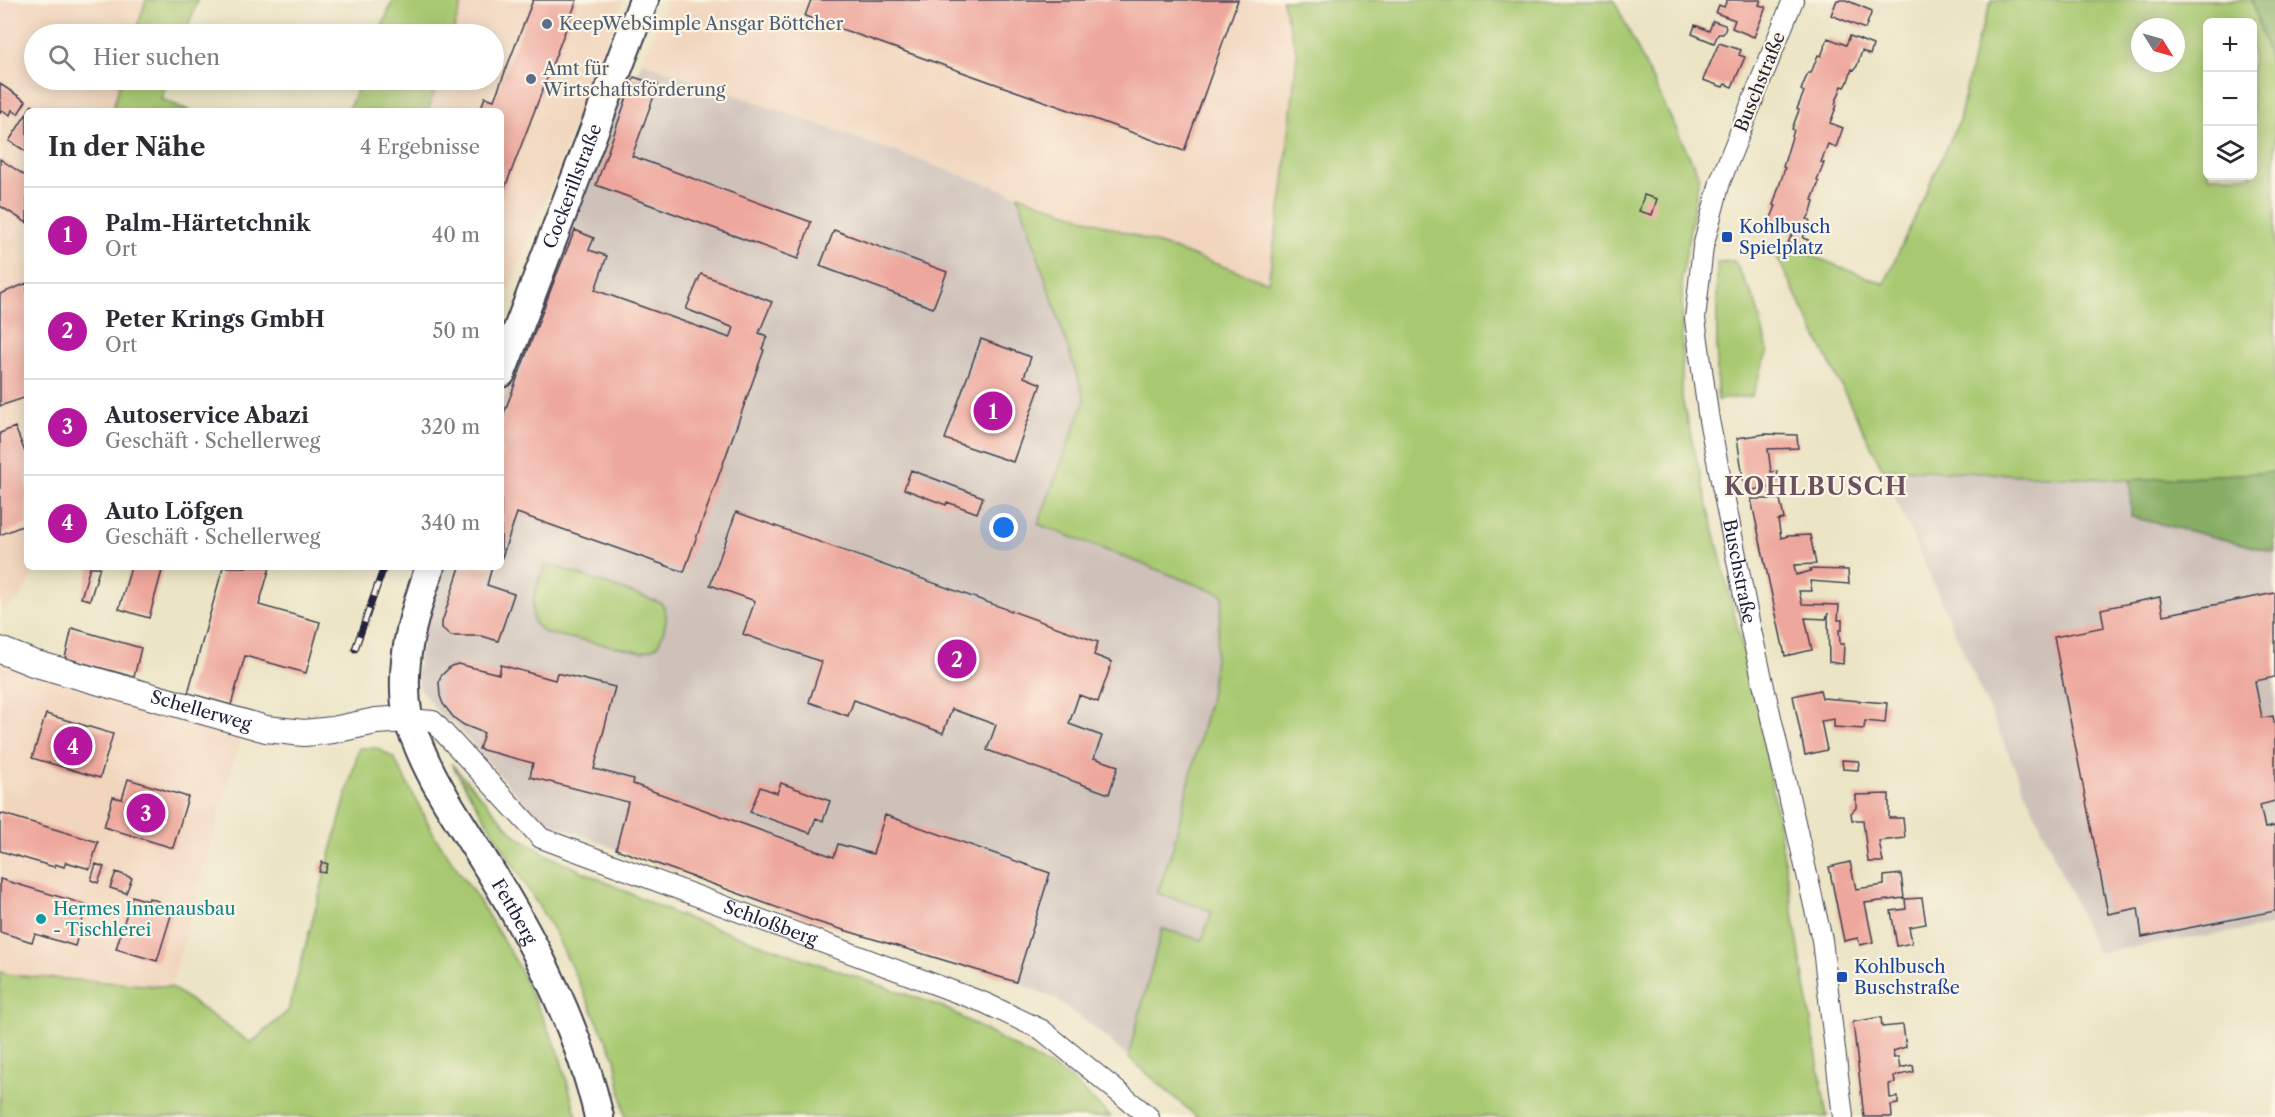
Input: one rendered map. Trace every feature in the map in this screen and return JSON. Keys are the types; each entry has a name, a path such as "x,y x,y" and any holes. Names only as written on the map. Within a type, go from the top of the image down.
{"main road":[{"name":"Cockerillstraße","path":"504,366 644,0"},
{"path":"408,719 404,666 406,651 417,605 429,570"},
{"name":"Fettberg","path":"408,719 432,777 491,871 537,954 571,1024 594,1092 599,1117"}],"street":[{"name":"Buschstraße","path":"1793,0 1720,182 1704,247 1695,319 1709,420 1750,626 1822,940 1843,1117"},
{"name":"Schellerweg","path":"0,650 33,663 266,729 304,733 333,730 376,721 408,719"},
{"name":"Schloßberg","path":"408,719 433,721 541,838 985,1003 1042,1030 1149,1117"}],"shaded area":[{"path":"0,0 146,0 138,24 24,24 24,90 118,90 113,108 24,108 24,570 36,570 19,600 0,612"},
{"path":"463,0 624,0 504,302 504,108 429,108 435,90 504,90 504,24 455,24"},
{"path":"666,0 1282,0 1297,54 1283,191 1268,282 642,62"},
{"path":"642,62 1018,195 1085,400 1039,524 1224,595 1210,697 1172,851 1157,892 1213,911 1203,940 1162,930 1128,1057 1094,1027 1054,998 1016,982 814,921 616,849 541,819 524,803 451,720 447,723 420,689 417,675 420,650 442,570 504,570 504,398 629,75 636,78"},
{"path":"1882,468 2130,480 2131,517 2275,552 2275,925 2097,953"},
{"path":"0,663 240,739 171,987 11,975 0,972"}],"green space":[{"path":"146,0 198,0 189,24 138,24"},
{"path":"393,0 463,0 455,24 383,24"},
{"path":"1282,0 1614,0 1699,176 1682,277 1682,399 1763,732 1827,1117 1197,1117 1128,1057 1162,929 1202,940 1212,911 1157,893 1172,851 1210,697 1223,595 1038,524 1085,400 1018,195 1268,282 1283,191 1297,54"},
{"path":"1992,0 2252,0 2275,78 2275,472 2130,480 1882,468 1773,249 1779,243 1884,284 1959,121 1977,41"},
{"path":"2252,0 2275,0 2275,78"},
{"path":"118,90 164,90 161,99 183,108 113,108"},
{"path":"357,90 435,90 429,108 349,108"},
{"path":"1734,261 1755,300 1768,351 1752,396 1717,400 1717,262"},
{"path":"2275,472 2275,552 2131,517 2130,480"},
{"path":"546,566 554,566 661,603 666,619 658,646 643,652 545,633 535,624 533,602 537,585"},
{"path":"359,748 377,748 394,758 436,838 478,899 515,960 558,1050 577,1117 0,1117 0,972 11,975 171,987 251,1043 288,1011"},
{"path":"451,763 514,834 547,855 675,914 943,1007 1067,1076 1111,1117 625,1117 615,1058 555,933"}],"building":[{"path":"533,0 577,0 504,190 504,108 481,108 485,97 494,100 498,90 504,90 504,74"},
{"path":"811,0 1238,0 1184,151 805,16"},
{"path":"1727,0 1761,0 1759,5 1766,7 1754,37 1732,28 1735,20 1716,13 1719,5 1724,7"},
{"path":"1837,0 1846,0 1872,11 1865,29 1831,15"},
{"path":"1713,21 1725,25 1726,28 1723,34 1718,34 1714,43 1692,34 1695,25 1709,31"},
{"path":"1850,36 1873,45 1870,55 1862,51 1857,66 1854,70 1852,69 1845,87 1842,86 1835,104 1837,105 1830,123 1843,128 1836,147 1828,144 1821,162 1824,163 1807,219 1810,220 1803,238 1810,241 1806,250 1788,243 1792,234 1768,225 1776,206 1773,205 1785,168 1783,167 1794,130 1792,129 1799,110 1797,109 1804,92 1801,90 1808,73 1811,73 1818,55 1821,56 1828,38 1846,45"},
{"path":"1719,43 1741,50 1739,55 1745,57 1732,87 1725,84 1723,87 1703,80"},
{"path":"634,77 658,85 632,156 811,222 798,259 596,185"},
{"path":"0,84 26,101 18,114 12,110 10,115 2,110 0,113"},
{"path":"24,118 24,150 9,141"},
{"path":"0,159 24,175 24,221 0,206"},
{"path":"1644,195 1657,199 1652,215 1639,211"},
{"path":"575,230 594,238 589,250 607,256 595,290 730,338 734,328 686,309 701,274 772,302 759,333 767,336 762,349 764,350 684,572 517,513 504,551 504,413"},
{"path":"834,230 947,272 933,308 820,266"},
{"path":"24,284 24,398 0,406 0,294"},
{"path":"981,339 1031,357 1024,377 1041,384 1013,462 945,439"},
{"path":"15,427 24,450 24,525 0,535 0,433"},
{"path":"1765,434 1797,435 1798,448 1768,449 1771,472 1777,471 1778,479 1772,480 1773,487 1745,491 1737,438"},
{"path":"911,470 983,497 977,513 947,502 946,505 904,489"},
{"path":"1751,499 1780,499 1784,519 1778,520 1781,538 1810,535 1816,564 1794,565 1796,575 1811,571 1810,569 1848,570 1849,584 1810,581 1812,591 1799,591 1802,604 1839,605 1838,620 1842,620 1842,630 1839,630 1840,644 1844,644 1843,664 1829,662 1828,613 1826,619 1805,618 1812,650 1785,656"},
{"path":"736,512 1098,642 1094,655 1112,662 1098,702 1079,695 1069,724 1102,736 1094,758 1118,766 1109,794 987,750 996,725 952,709 943,733 854,700 848,716 809,702 822,662 743,634 755,601 710,585"},
{"path":"89,570 99,570 90,600 81,598"},
{"path":"130,570 162,570 149,618 119,609"},
{"path":"222,570 269,570 259,605 320,622 306,673 245,656 231,705 188,693"},
{"path":"459,570 491,570 487,585 514,594 498,641 482,636 451,636 442,628"},
{"path":"2275,593 2275,677 2255,681 2262,718 2273,716 2275,727 2275,801 2260,805 2265,828 2275,826 2275,911 2142,937 2138,908 2108,914 2054,637 2104,627 2101,609 2160,597 2163,615"},
{"path":"72,628 141,648 134,677 65,658"},
{"path":"458,664 499,674 501,665 555,680 557,673 615,687 594,769 634,779 633,784 834,857 838,844 873,854 885,815 1050,873 1016,982 814,921 616,849 628,802 530,777 533,763 479,749 484,733 454,718 440,696 441,676 451,666"},
{"path":"1820,690 1822,698 1887,703 1885,723 1865,721 1864,729 1834,727 1834,719 1821,721 1827,750 1805,755 1793,696"},
{"path":"46,714 113,734 100,778 32,758"},
{"path":"1842,760 1859,761 1858,770 1843,769"},
{"path":"128,779 188,797 173,848 104,827 113,797 122,799"},
{"path":"781,783 830,801 823,821 816,818 810,833 750,812 760,787 777,793"},
{"path":"1889,794 1889,818 1903,818 1905,838 1879,841 1883,862 1868,862 1863,820 1852,820 1851,813 1856,808 1856,795"},
{"path":"0,813 98,842 90,869 66,862 64,867 55,864 54,867 0,851"},
{"path":"322,862 328,864 325,873 319,872"},
{"path":"1850,862 1856,889 1884,885 1884,876 1901,874 1904,898 1865,903 1873,942 1860,945 1858,938 1844,941 1829,867"},
{"path":"96,864 104,867 98,883 91,880"},
{"path":"116,872 132,878 126,893 110,888"},
{"name":"Hermes Innenausbau - Tischlerei","path":"0,879 87,905 75,946 35,934 32,942 0,932"},
{"path":"132,896 148,901 149,898 173,909 157,961 116,949"},
{"path":"1922,898 1926,924 1909,927 1912,943 1897,946 1891,911 1906,909 1905,899"},
{"path":"1881,1017 1882,1027 1903,1025 1906,1047 1893,1051 1894,1058 1898,1057 1900,1068 1913,1065 1914,1072 1894,1076 1895,1083 1889,1084 1890,1098 1898,1097 1898,1104 1891,1105 1892,1117 1864,1117 1853,1022"}],"railway":[{"path":"355,649 383,570"}],"place":[{"name":"KeepWebSimple Ansgar Böttcher","path":"547,24"},
{"name":"Amt für Wirtschaftsförderung","path":"531,79"},
{"name":"Kohlbusch Spielplatz","path":"1727,237"},
{"name":"Palm-Härtetchnik","path":"993,411"},
{"name":"Peter Krings GmbH","path":"957,659"},
{"name":"Auto Löfgen","path":"73,746"},
{"name":"Autoservice Abazi","path":"146,813"},
{"name":"Hermes Innenausbau - Tischlerei","path":"41,919"},
{"name":"Kohlbusch Buschstraße","path":"1842,977"}],"district":[{"name":"KOHLBUSCH","path":"1816,487"}]}
